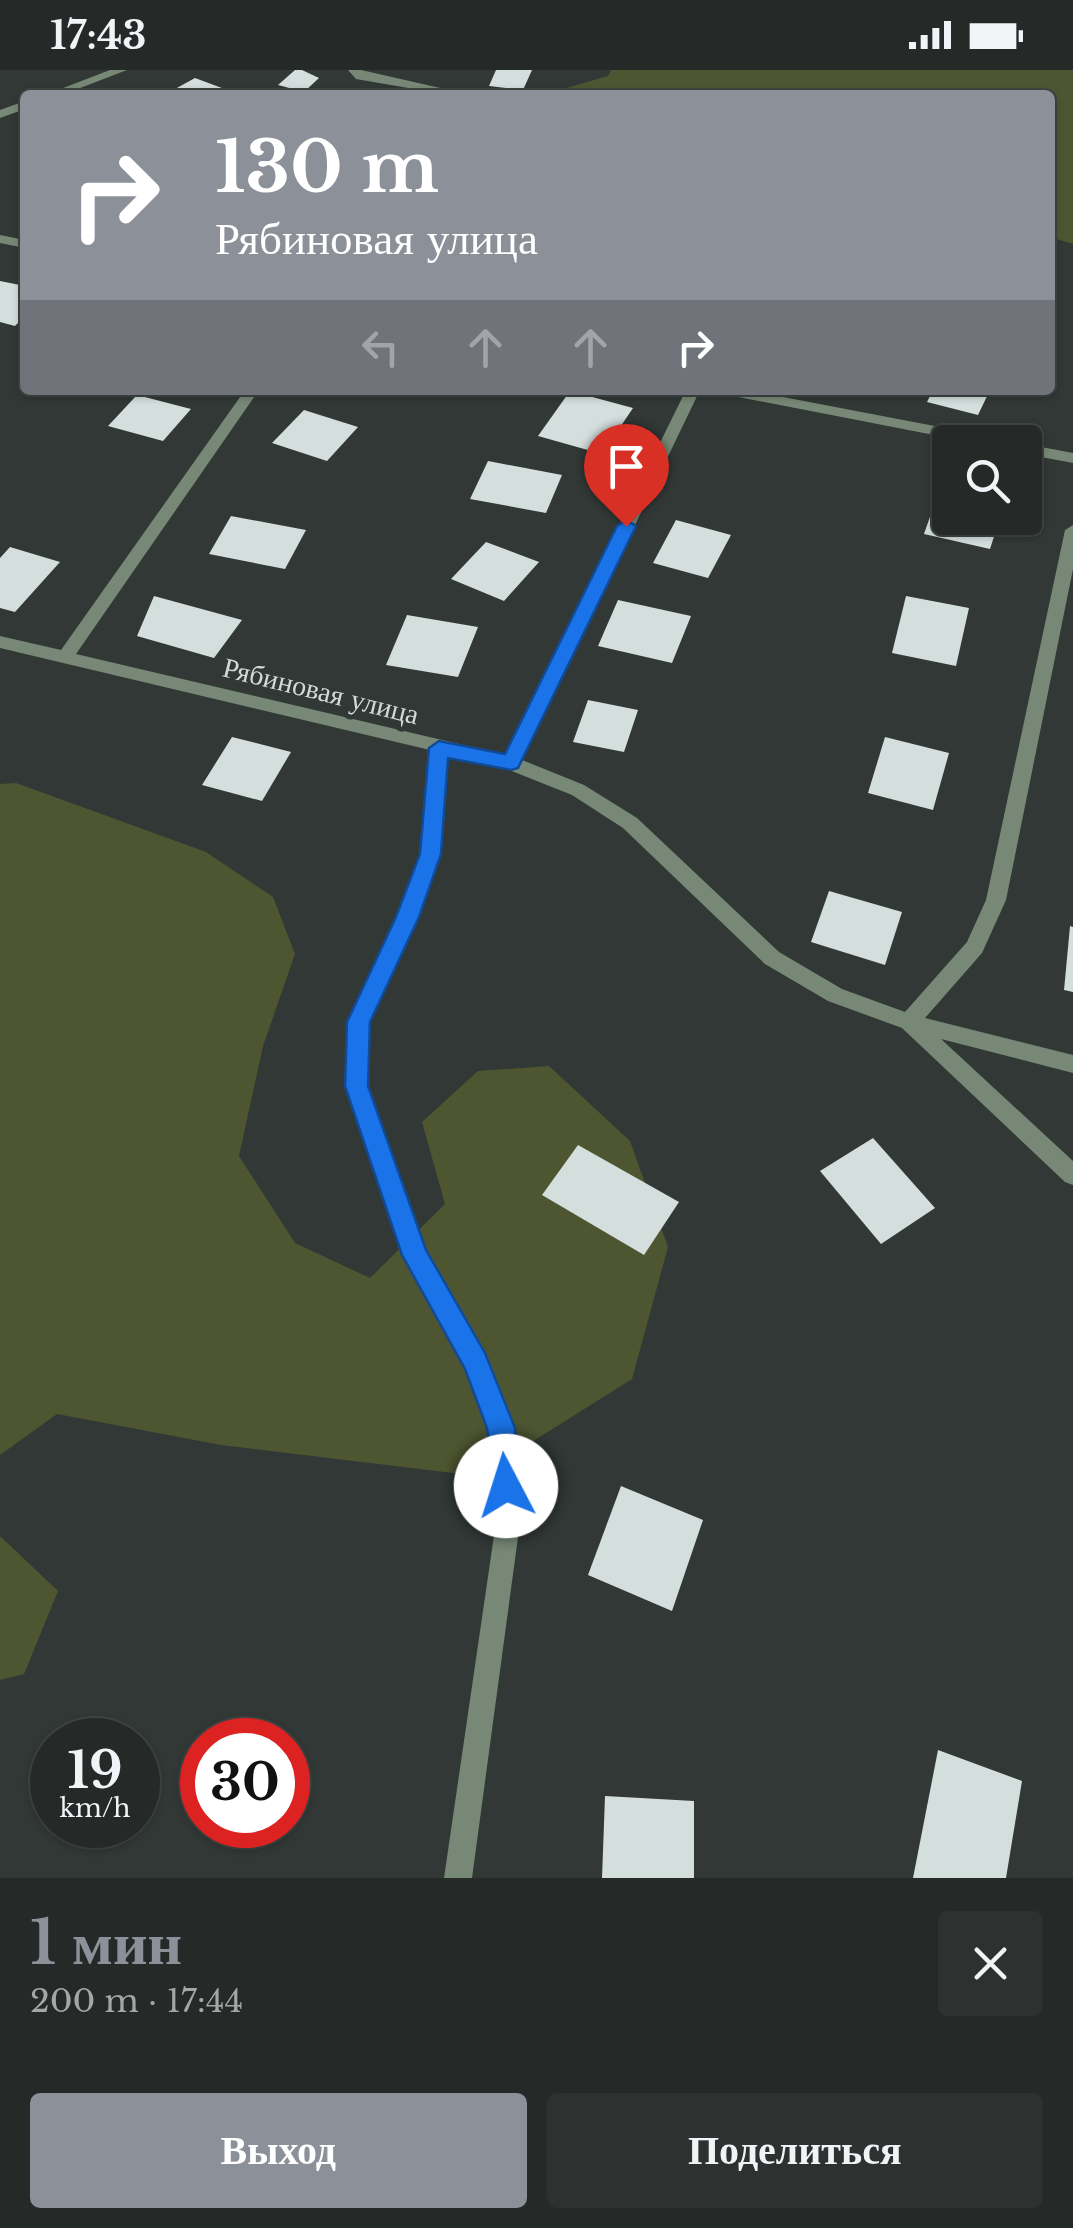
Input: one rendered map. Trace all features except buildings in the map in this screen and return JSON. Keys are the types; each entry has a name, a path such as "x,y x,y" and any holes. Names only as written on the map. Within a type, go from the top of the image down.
{"street":[{"path":"65,90 121,70"},
{"path":"354,70 360,76 440,90"},
{"path":"64,657 248,395"},
{"path":"511,762 690,395"},
{"path":"749,395 932,430"},
{"path":"1042,452 1073,458"},
{"path":"1073,530 996,900 974,947 909,1022 1073,1175"},
{"name":"Рябиновая улица","path":"0,642 511,762 578,790 630,823 772,958 835,995 909,1022 1073,1064"},
{"path":"439,748 430,854 408,917 358,1022 356,1086 415,1255 476,1362 501,1428 509,1515 458,1878"}],"green space":[{"path":"611,70 1073,70 1073,244 1055,239 1055,90 559,90 608,76"},
{"path":"16,783 206,852 273,897 295,954 263,1046 239,1156 295,1243 370,1278 445,1204 422,1122 478,1071 549,1066 630,1141 668,1247 632,1379 478,1476 221,1445 57,1414 0,1455 0,784"},
{"path":"0,1536 58,1591 24,1674 0,1680"}],"route":[{"path":"506,1486 501,1428 476,1362 415,1255 356,1086 358,1022 408,917 430,854 439,748 511,762 626,526"}]}
